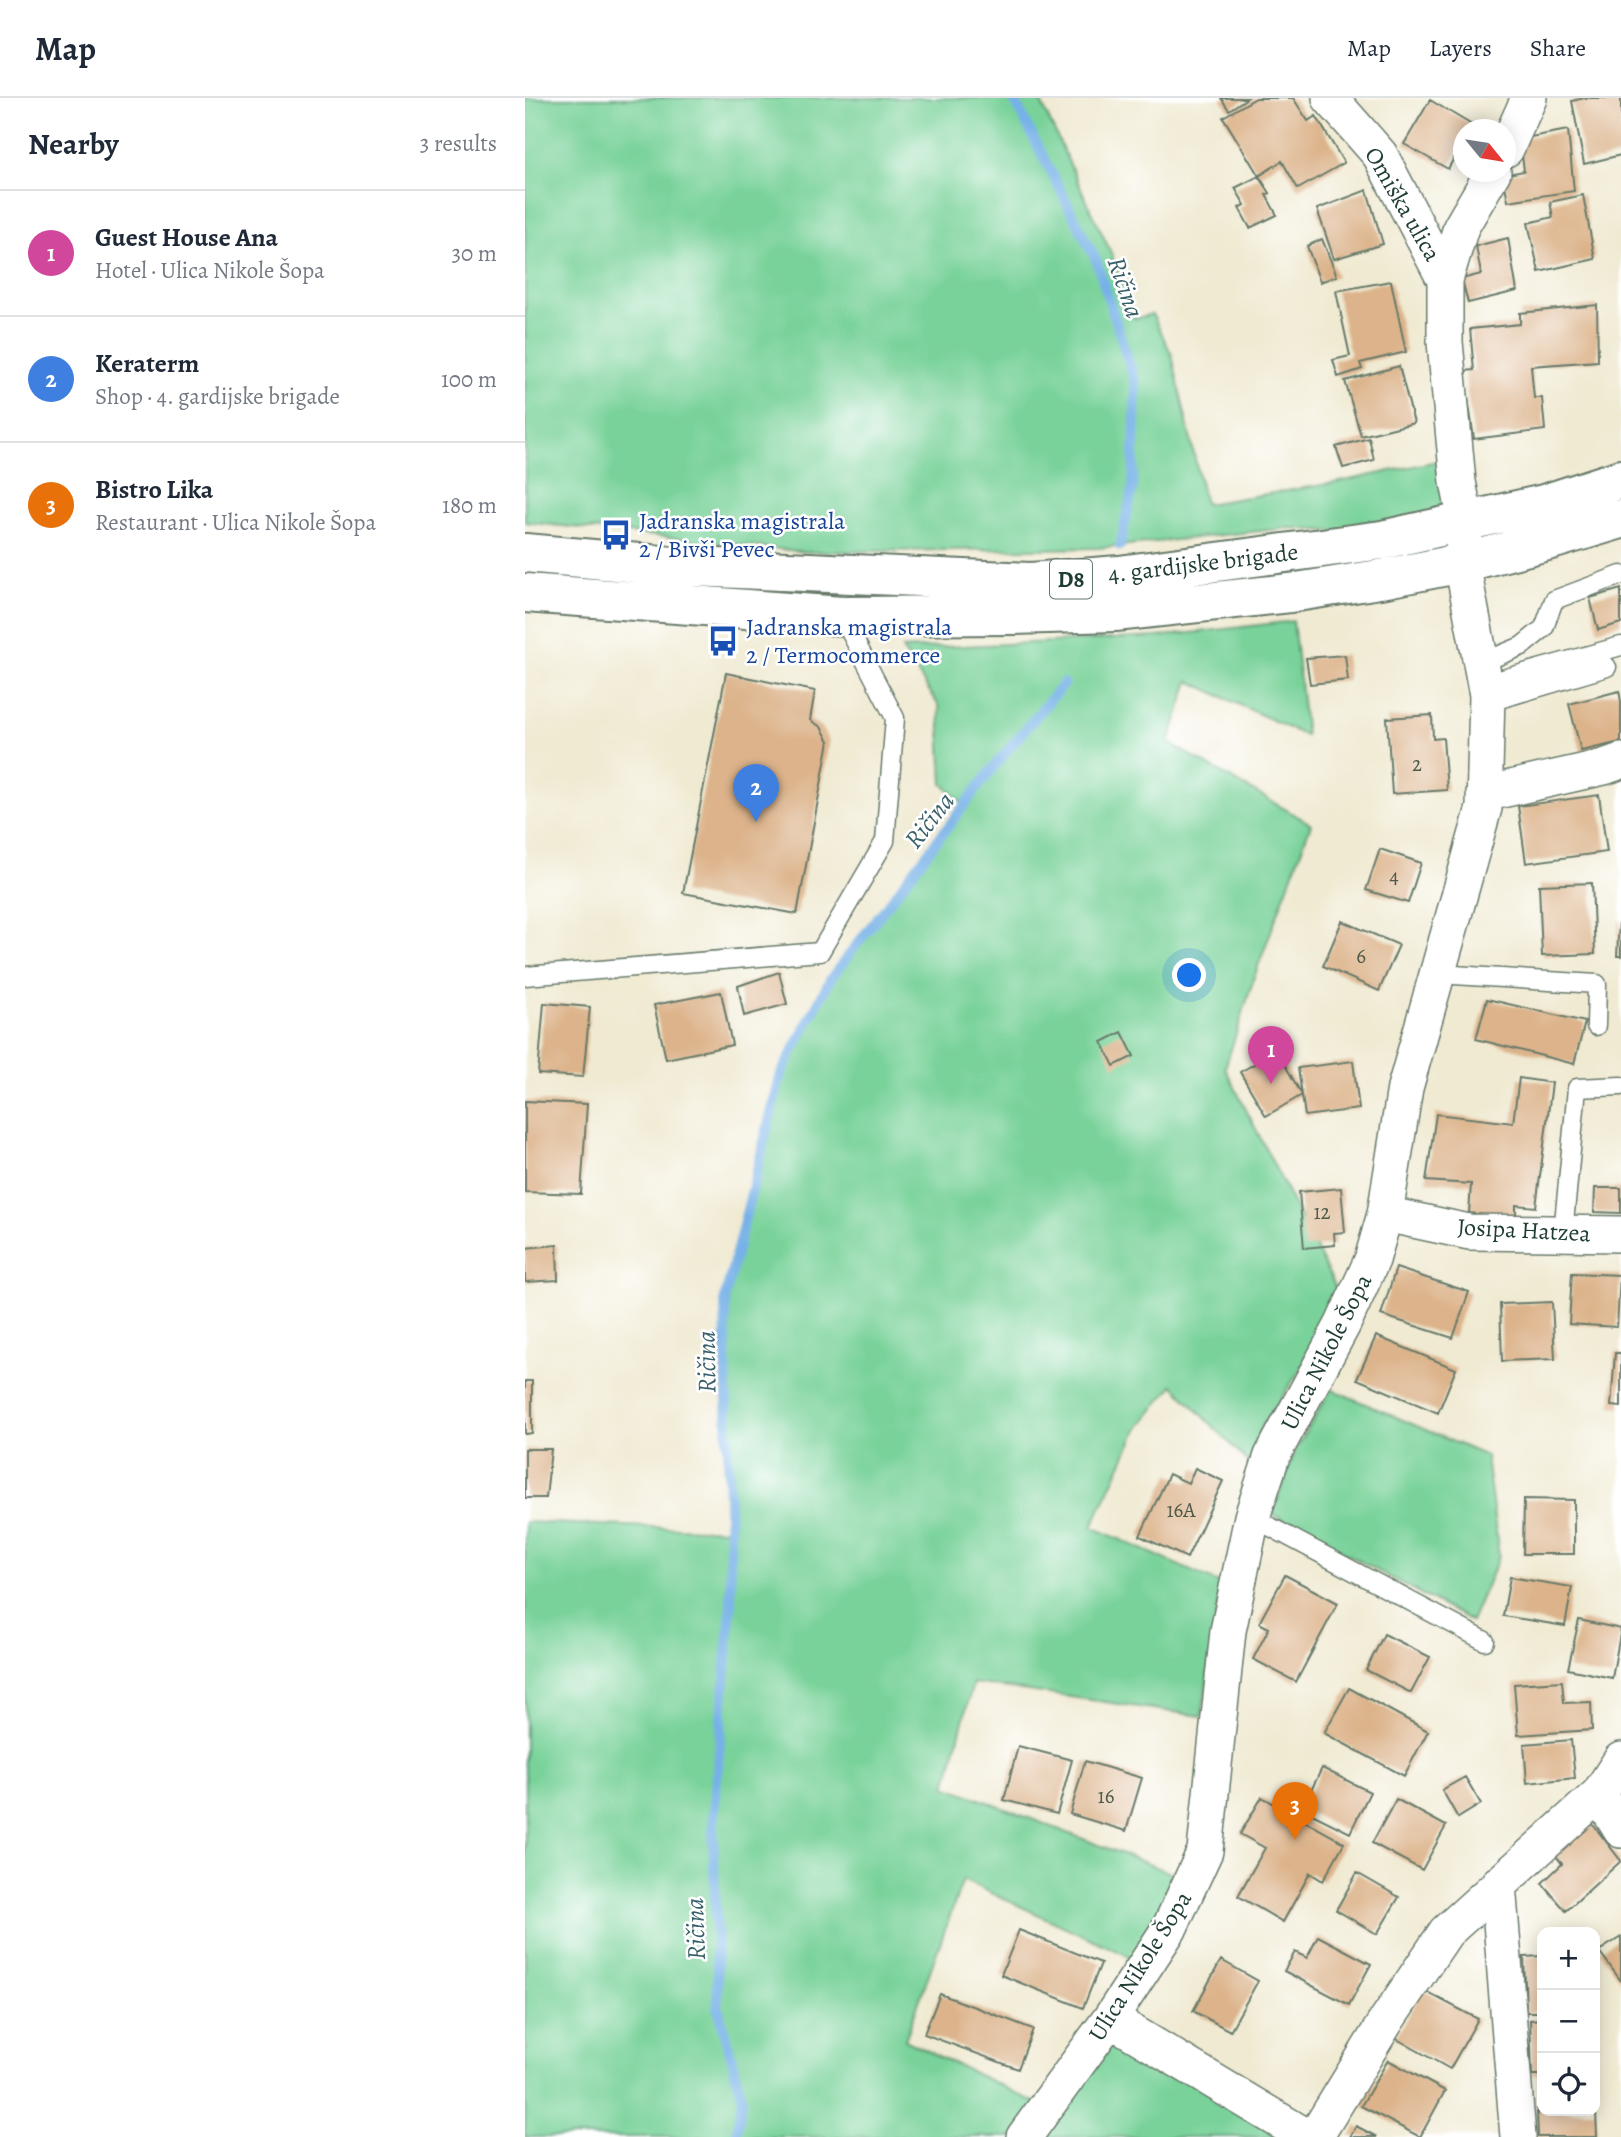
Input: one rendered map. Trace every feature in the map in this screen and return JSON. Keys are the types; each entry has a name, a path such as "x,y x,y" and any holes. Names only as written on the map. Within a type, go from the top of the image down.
{"main road":[{"name":"4. gardijske brigade","path":"525,553 673,566 1031,582 1119,575 1368,542 1544,504 1621,479"},
{"name":"4. gardijske brigade","path":"525,593 842,616 1115,612 1290,593 1462,563 1621,519"}],"street":[{"name":"Omiška ulica","path":"1330,98 1380,155 1445,280"},
{"path":"1516,126 1528,98"},
{"path":"1445,280 1461,228 1487,182"},
{"name":"Ulica Nikole Šopa","path":"1024,2137 1110,2020 1169,1929 1205,1851 1228,1631 1252,1517 1272,1456 1343,1324 1372,1260 1385,1214 1405,1088 1484,808 1484,684 1462,563 1465,522 1458,482 1445,342 1445,280"},
{"path":"1485,794 1621,761"},
{"name":"Josipa Hatzea","path":"1385,1214 1469,1232 1621,1234"},
{"path":"1315,2137 1386,2021 1446,1931 1599,1794 1621,1760"},
{"path":"1599,1794 1621,1830"},
{"path":"1498,1884 1518,2137"},
{"path":"1110,2020 1307,2137"}],"lane":[{"path":"1484,684 1544,628 1554,600 1621,575"},
{"path":"525,976 820,952 885,841 895,718 842,616"},
{"path":"1484,684 1621,646"},
{"path":"1484,684 1607,667"},
{"path":"1438,974 1597,984 1596,1026"},
{"path":"1563,1233 1577,1088 1621,1086"},
{"path":"1252,1517 1485,1641"}],"green space":[{"path":"525,98 1039,98 1111,253 1135,319 1152,314 1172,355 1205,504 1335,483 1456,457 1466,522 1353,533 1290,528 1099,548 806,552 525,522"},
{"path":"1293,621 1306,736 1189,681 1169,743 1311,824 1257,969 1225,1068 1338,1292 1302,1367 1260,1430 1249,1463 1173,1385 1138,1428 1092,1527 1221,1584 1202,1716 973,1683 946,1786 1177,1875 1137,1960 963,1880 905,2040 1045,2107 1110,2019 1307,2137 525,2137 525,1522 730,1530 725,1297 781,1074 831,978 965,805 943,784 939,706 902,649 1156,637"},
{"path":"1331,1389 1486,1456 1499,1556 1471,1621 1272,1514 1296,1449"}],"building":[{"path":"1221,98 1247,98 1229,110"},
{"path":"1256,98 1293,98 1308,121 1316,116 1344,163 1298,189 1282,161 1259,176 1223,117"},
{"path":"1584,98 1621,98 1621,155 1584,164 1572,101"},
{"path":"1430,100 1462,119 1453,119 1453,160 1448,169 1404,144"},
{"path":"1568,130 1574,191 1508,201 1504,182 1516,182 1516,173 1524,171 1520,139"},
{"path":"1259,176 1270,193 1266,195 1277,215 1250,228 1239,208 1245,205 1235,188"},
{"path":"1367,190 1383,244 1334,259 1317,209"},
{"path":"1583,195 1595,259 1539,272 1528,223 1553,217 1550,202"},
{"path":"1508,238 1517,291 1468,303 1462,279 1481,274 1476,246"},
{"path":"1322,239 1337,276 1320,282 1307,246"},
{"path":"1391,281 1406,352 1360,363 1362,369 1338,377 1333,360 1350,356 1336,291"},
{"path":"1597,305 1598,361 1531,366 1534,398 1542,398 1545,430 1474,439 1464,371 1474,370 1470,329 1520,324 1520,313"},
{"path":"1399,366 1414,423 1361,436 1345,381"},
{"path":"1369,438 1374,460 1343,468 1336,447"},
{"path":"1621,589 1621,623 1598,630 1590,598"},
{"path":"1345,655 1348,680 1310,684 1306,658"},
{"path":"726,673 815,691 810,720 821,727 829,741 797,914 683,893"},
{"path":"1619,691 1621,742 1581,751 1569,704"},
{"path":"1432,715 1433,739 1443,738 1447,790 1392,794 1387,718"},
{"path":"1599,795 1607,852 1526,863 1518,806"},
{"path":"1380,849 1421,863 1408,903 1366,890"},
{"path":"1592,883 1595,954 1542,956 1539,885"},
{"path":"1342,921 1399,945 1379,991 1323,966"},
{"path":"1619,921 1621,956 1617,956"},
{"path":"779,972 787,1004 744,1016 738,986"},
{"path":"721,992 732,1045 666,1059 654,1005"},
{"path":"1487,999 1585,1022 1574,1064 1476,1039"},
{"path":"544,1003 590,1007 583,1077 538,1074"},
{"path":"1122,1032 1134,1056 1114,1066 1102,1042"},
{"path":"1277,1051 1302,1095 1266,1116 1240,1072"},
{"path":"1353,1061 1359,1109 1305,1116 1298,1068"},
{"path":"1519,1078 1552,1083 1536,1207 1516,1205 1516,1220 1469,1213 1471,1184 1426,1181 1436,1114 1513,1123"},
{"path":"525,1101 587,1104 581,1194 525,1192"},
{"path":"1341,1188 1345,1232 1334,1233 1335,1245 1304,1248 1299,1192"},
{"path":"1595,1188 1621,1188 1621,1213 1594,1212"},
{"path":"557,1245 558,1280 525,1282 525,1248"},
{"path":"1396,1268 1469,1292 1453,1338 1381,1315"},
{"path":"1572,1273 1620,1275 1617,1327 1569,1324"},
{"path":"1552,1302 1555,1359 1502,1361 1500,1304"},
{"path":"1376,1336 1456,1369 1438,1413 1357,1379"},
{"path":"1615,1353 1621,1353 1621,1407 1611,1406"},
{"path":"525,1381 532,1381 532,1433 525,1434"},
{"path":"525,1449 551,1449 546,1498 525,1498"},
{"path":"1195,1468 1223,1481 1187,1558 1140,1536 1169,1474 1188,1483"},
{"path":"1524,1499 1574,1500 1574,1554 1523,1554"},
{"path":"1285,1575 1338,1603 1296,1682 1253,1659 1269,1628 1259,1623"},
{"path":"1510,1577 1572,1587 1565,1626 1503,1616"},
{"path":"1579,1620 1621,1629 1612,1678 1568,1669"},
{"path":"1384,1634 1430,1657 1411,1693 1366,1670"},
{"path":"1562,1681 1564,1703 1591,1702 1592,1730 1518,1735 1514,1684"},
{"path":"1349,1688 1428,1731 1404,1776 1324,1733"},
{"path":"1571,1740 1575,1778 1527,1783 1524,1744"},
{"path":"1018,1746 1072,1760 1057,1814 1004,1800"},
{"path":"1085,1761 1142,1778 1126,1831 1070,1814"},
{"path":"1322,1768 1370,1792 1350,1833 1302,1809"},
{"path":"1465,1777 1481,1804 1458,1818 1442,1790"},
{"path":"1262,1797 1344,1843 1323,1881 1310,1873 1283,1922 1238,1896 1265,1848 1240,1834"},
{"path":"1396,1799 1446,1826 1422,1870 1372,1843"},
{"path":"1587,1817 1621,1861 1566,1911 1542,1883 1562,1864 1550,1848"},
{"path":"1357,1873 1399,1897 1377,1934 1336,1910"},
{"path":"1019,1930 1101,1963 1083,2008 1001,1975"},
{"path":"1318,1936 1371,1964 1349,2005 1284,1971 1295,1952 1307,1958"},
{"path":"1621,1937 1621,1981 1600,1952"},
{"path":"1537,1956 1537,2012 1526,2012 1524,1957"},
{"path":"1221,1960 1258,1981 1230,2031 1193,2011"},
{"path":"1423,1990 1478,2019 1450,2069 1395,2038"},
{"path":"940,1994 1033,2029 1018,2069 924,2034"},
{"path":"1537,2019 1537,2075 1532,2075 1530,2020"},
{"path":"1388,2060 1445,2091 1420,2137 1361,2106"},
{"path":"1537,2116 1596,2116 1597,2137 1538,2137"},
{"path":"1356,2126 1377,2137 1350,2137"}],"waterway":[{"name":"Ričina","path":"1013,98 1096,260 1136,385 1133,487 1120,546"},
{"name":"Ričina","path":"736,2137 742,2098 718,2007 713,1826 731,1606 725,1297 781,1074 831,978 997,763 1064,683"}],"place":[{"name":"Jadranska magistrala 2 / Bivši Pevec","path":"616,535"},
{"name":"Jadranska magistrala 2 / Termocommerce","path":"723,641"},
{"name":"Keraterm","path":"756,822"},
{"name":"Guest House Ana","path":"1271,1084"},
{"name":"Bistro Lika","path":"1295,1840"}]}
